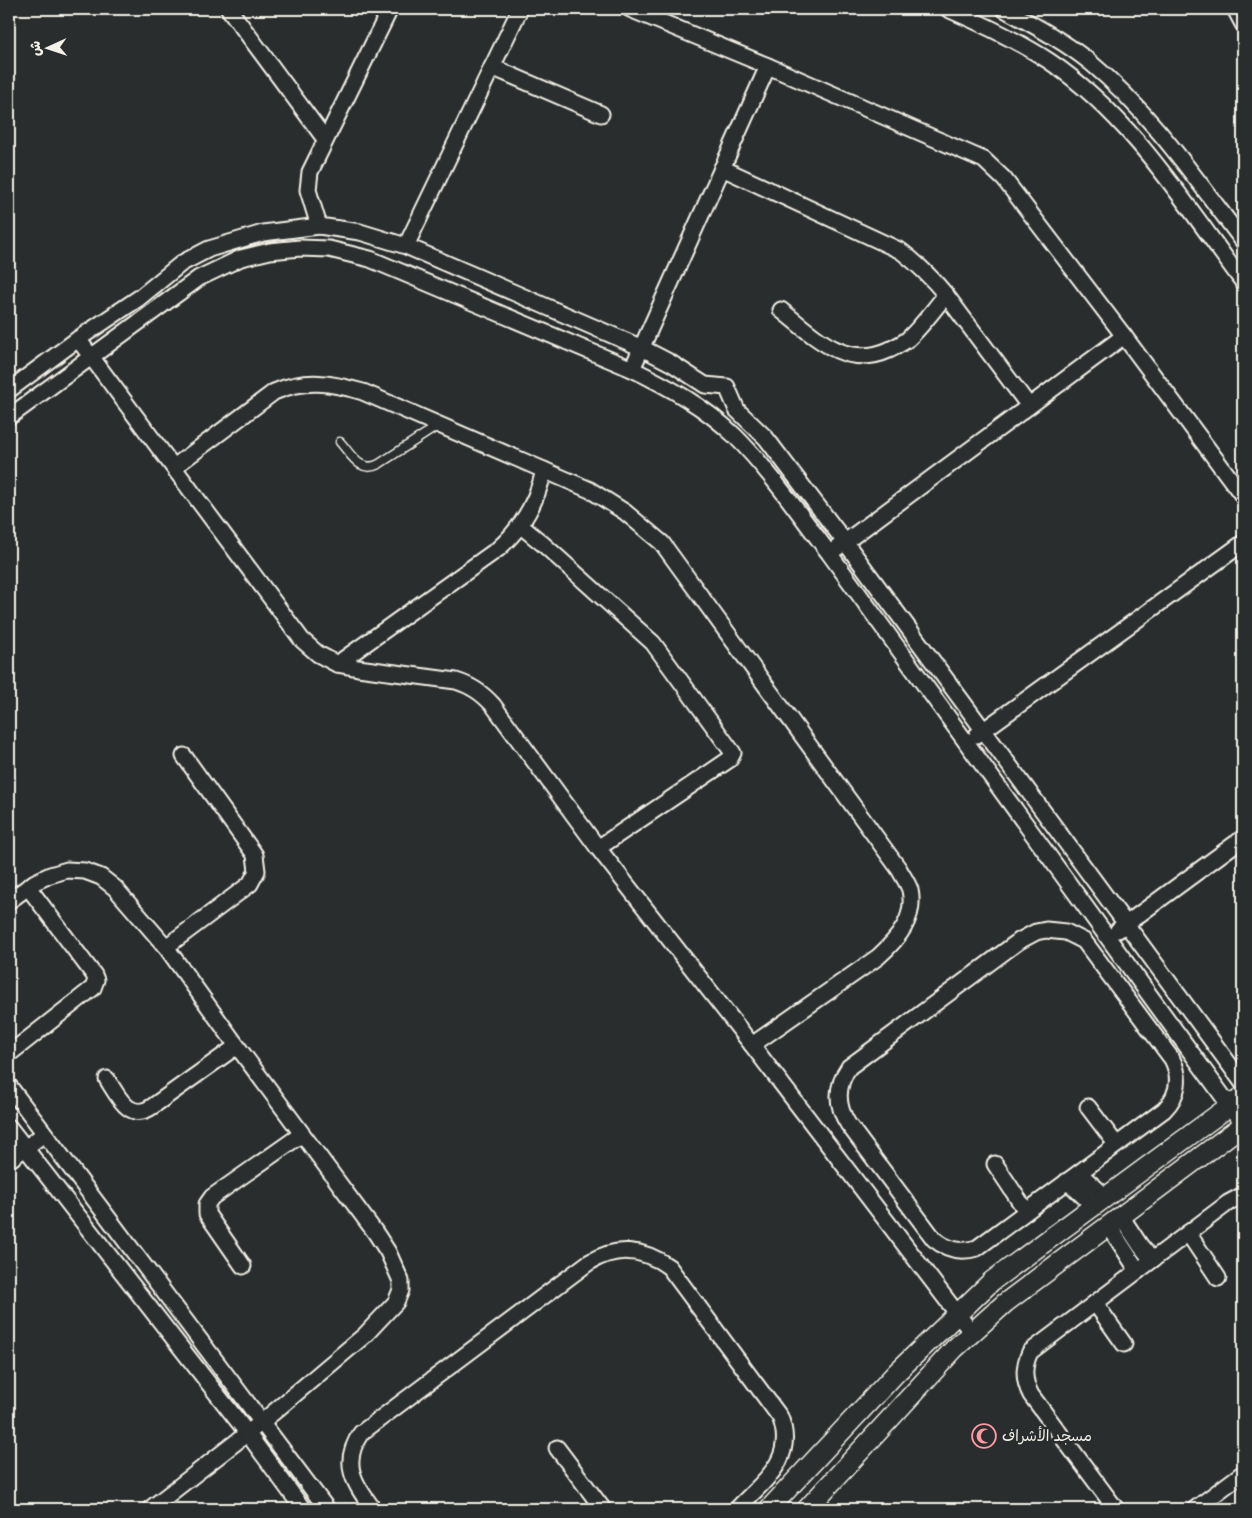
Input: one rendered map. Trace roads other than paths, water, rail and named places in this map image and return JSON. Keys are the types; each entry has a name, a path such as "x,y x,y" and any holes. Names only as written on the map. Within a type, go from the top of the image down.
{"street":[{"path":"229,9 325,139"},
{"path":"319,226 310,201 308,182 310,172 390,9"},
{"path":"406,246 520,9"},
{"path":"630,9 768,66 984,160 1004,179 1243,496"},
{"path":"948,9 1023,44 1076,81 1100,103 1123,126 1164,176 1243,282"},
{"path":"1004,9 1061,41 1116,84 1162,136 1243,241"},
{"path":"1235,9 1243,24"},
{"path":"632,369 768,66"},
{"path":"492,67 601,114"},
{"path":"722,168 901,251 932,277 1029,406"},
{"path":"9,390 78,339 139,298 182,263 209,249 263,233 319,226 360,232 406,246 642,348 671,363 705,385 727,388 737,410 766,438 845,542 1243,1084"},
{"path":"9,416 92,358 199,278 241,258 270,251 300,248 329,249 370,259 632,369 664,385 701,408 734,436 764,468 829,553 1109,937 1236,1101 1243,1124 1005,1303 954,1349 807,1509"},
{"path":"781,310 838,352 866,357 880,354 908,339 946,295"},
{"path":"829,553 1124,336"},
{"path":"78,339 302,640 318,654 337,664 456,681 470,685 494,705 598,848 958,1312 972,1333"},
{"path":"174,467 274,392 288,386 312,383 336,384 363,392 590,490 625,512 662,544 899,869 910,888 911,906 906,926 894,942 878,957 752,1045"},
{"path":"337,664 509,540 531,510 539,491 544,470"},
{"path":"520,526 543,544 653,643 732,753 730,759 598,848"},
{"path":"967,743 1243,543"},
{"path":"166,947 250,884 257,871 255,854 184,756"},
{"path":"1109,937 1243,838"},
{"path":"9,1054 93,988 96,980 94,975 16,892 50,875 67,870 84,871 101,877 115,888 166,947 388,1252 401,1281 401,1290 396,1302 365,1334 248,1434 150,1509"},
{"path":"1056,930 1066,932 1084,942 1172,1059 1176,1067 1178,1085 1169,1105 1073,1177 977,1248 959,1251 950,1249 934,1239 843,1117 838,1092 840,1083 849,1067 1019,941 1036,932 1056,930"},
{"path":"107,1079 130,1110 148,1110 237,1046"},
{"path":"9,1086 327,1509"},
{"path":"769,1509 897,1372 992,1281 1236,1101"},
{"path":"1088,1107 1116,1144"},
{"path":"9,1127 248,1434 303,1509"},
{"path":"9,1160 44,1134"},
{"path":"243,1266 207,1214 207,1204 212,1197 302,1134"},
{"path":"995,1164 1026,1211"},
{"path":"1073,1177 1100,1202"},
{"path":"1116,1509 1031,1395 1024,1376 1030,1352 1228,1202 1243,1194"},
{"path":"1115,1221 1140,1245 1152,1260"},
{"path":"1115,1221 1138,1271"},
{"path":"1188,1233 1218,1278"},
{"path":"374,1509 356,1484 351,1468 352,1450 361,1433 588,1263 604,1254 633,1251 652,1256 669,1267 780,1417 785,1434 785,1444 779,1464 736,1509"},
{"path":"1095,1303 1124,1344"},
{"path":"558,1448 603,1509"},
{"path":"1195,1509 1243,1473"}],"lane":[{"path":"340,442 356,462 370,467 379,464 439,425"}],"place":[{"name":"مسجد الأشراف","path":"984,1436"}]}
